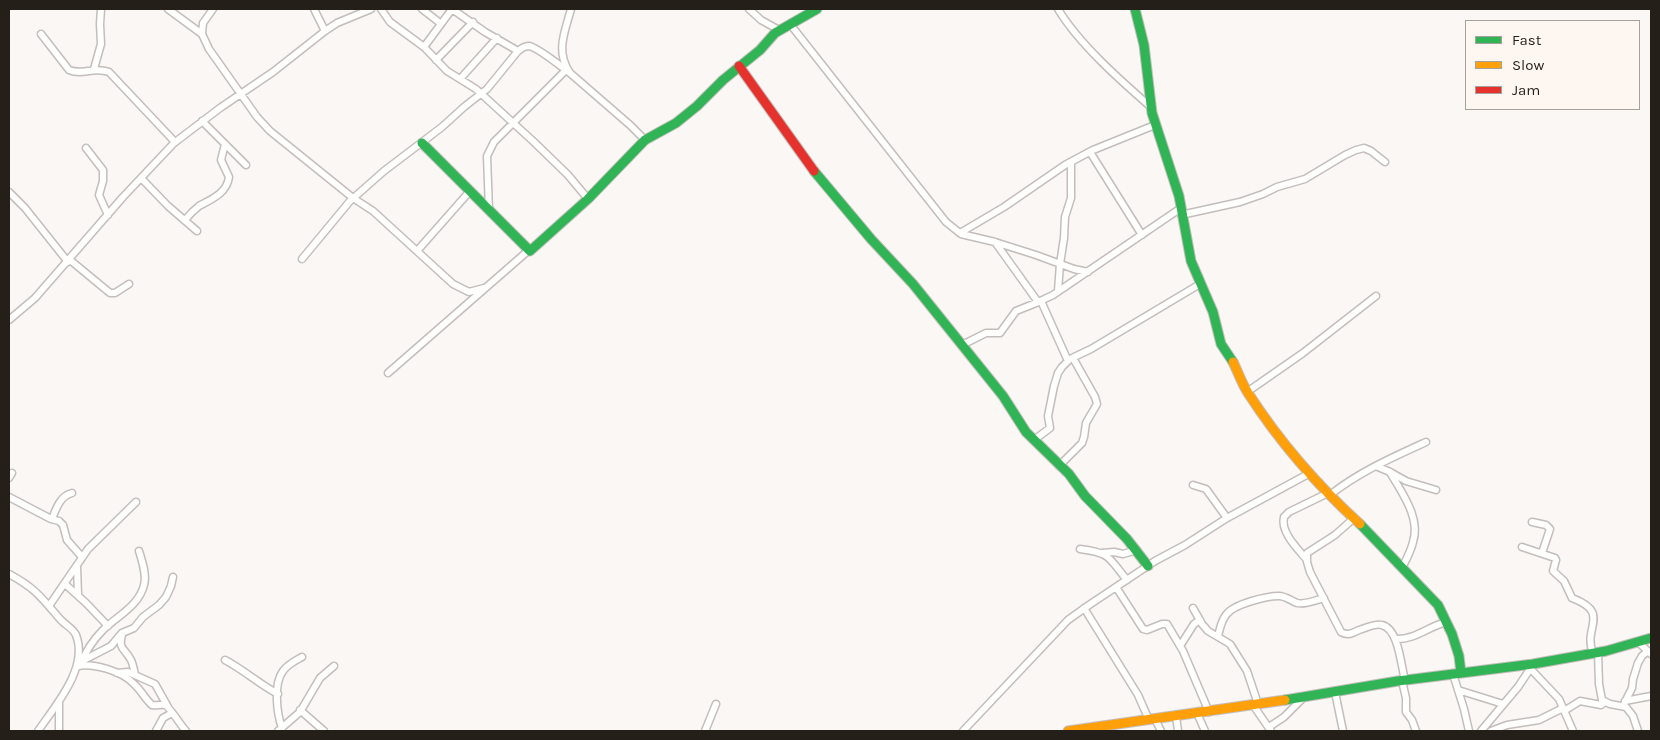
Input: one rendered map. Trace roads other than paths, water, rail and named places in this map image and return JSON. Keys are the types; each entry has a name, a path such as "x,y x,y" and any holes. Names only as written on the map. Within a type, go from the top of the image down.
{"street":[{"path":"94,69 101,44 101,9"},
{"path":"168,9 202,34 209,49 241,95 270,131 353,198 373,211 443,276 462,290 469,292 484,288"},
{"path":"202,34 203,23 213,9"},
{"path":"314,9 325,31"},
{"path":"9,320 35,298 175,142 273,72 325,31 337,23 371,9"},
{"path":"381,9 390,22 424,47 447,71 471,85 558,164 578,185 588,199"},
{"path":"422,9 440,23"},
{"path":"424,47 452,9 518,51"},
{"path":"568,72 564,64 562,40 571,9"},
{"path":"749,9 761,20 779,30"},
{"path":"388,373 588,199 645,140 676,123 698,106 723,80 760,50 769,38 779,30 817,9"},
{"path":"1058,9 1096,55 1152,108"},
{"path":"1135,9 1144,45 1155,125 1175,182 1191,260 1213,312 1221,344 1233,363 1247,392 1294,455 1329,494 1438,605 1448,622 1459,656 1458,690 1469,731"},
{"path":"462,15 466,29"},
{"path":"436,60 473,22"},
{"path":"790,24 831,73 946,222 960,233 1036,254 1060,264 1088,272"},
{"path":"42,34 69,70 81,72 101,69 114,76 175,142"},
{"path":"460,79 497,38"},
{"path":"302,259 353,198 494,83 518,51 524,47 531,46 568,72 611,107 645,140"},
{"path":"740,66 805,160 835,198 871,240 913,284 1003,396 1026,432 1069,474 1085,496 1137,550 1148,566"},
{"path":"489,210 487,156 494,142 568,72"},
{"path":"202,122 246,165"},
{"path":"960,233 1004,207 1071,162 1155,125"},
{"path":"422,143 529,250"},
{"path":"185,220 198,207 219,195 226,184 229,177 221,160 225,144"},
{"path":"86,148 103,170 104,181 99,195 108,215"},
{"path":"962,345 986,333 1000,333 1016,311 1040,302 1142,235 1181,212 1247,200 1277,186 1305,180 1356,150 1364,148 1372,151 1385,162"},
{"path":"1090,152 1142,235"},
{"path":"1058,291 1065,217 1071,198 1071,162"},
{"path":"141,178 162,200 197,231"},
{"path":"9,192 25,208 69,261 110,293 117,292 129,284"},
{"path":"417,251 470,192"},
{"path":"995,242 1040,302 1071,359 1096,398 1097,404 1086,423 1082,443 1060,466"},
{"path":"1034,440 1050,428 1048,416 1054,386 1058,373 1071,359 1117,334 1200,284"},
{"path":"1247,392 1303,353 1376,296"},
{"path":"1307,560 1295,546 1284,527 1284,516 1329,494 1376,466 1426,442"},
{"path":"1376,466 1406,481 1436,490"},
{"path":"1390,472 1408,504 1415,534 1414,542 1402,568"},
{"path":"963,731 1068,620 1084,608 1227,518 1310,473"},
{"path":"1193,486 1206,489 1227,518"},
{"path":"52,520 61,500 68,493 72,493"},
{"path":"9,497 52,520 59,521 63,525 67,540 82,557"},
{"path":"49,606 88,549 136,502"},
{"path":"1354,519 1335,535 1307,553 1310,572 1341,632 1344,634 1354,633 1375,625 1382,625 1390,630 1398,645 1406,698 1406,712 1412,720 1416,731"},
{"path":"1532,522 1546,525 1550,528 1542,553"},
{"path":"1522,547 1555,558 1553,572 1564,581 1572,598 1587,604 1591,608 1593,616 1591,645 1596,653 1600,690 1602,700 1605,702"},
{"path":"1080,549 1123,554 1137,550"},
{"path":"40,730 93,641 135,601 142,591 145,578 140,551"},
{"path":"1102,553 1110,559 1127,580"},
{"path":"77,564 78,595"},
{"path":"9,574 34,589 76,636 80,664"},
{"path":"80,664 111,646 122,633 134,628 143,616 159,605 166,597 173,577"},
{"path":"65,584 108,626"},
{"path":"1116,587 1143,629 1147,630 1166,623 1180,646 1209,712"},
{"path":"1218,636 1221,622 1226,614 1231,609 1241,605 1275,596 1282,596 1298,603 1324,598"},
{"path":"1084,608 1160,731"},
{"path":"1193,608 1208,631 1230,644 1246,671 1256,705 1268,729 1284,717 1304,697"},
{"path":"1180,646 1194,624 1200,620"},
{"path":"1395,639 1410,638 1448,622"},
{"path":"122,633 120,645 132,662 135,675"},
{"path":"1068,731 1256,705 1403,680 1529,667 1596,653 1651,638"},
{"path":"1624,703 1632,688 1638,663 1642,656 1650,653 1638,642"},
{"path":"280,730 278,681 289,664 302,657"},
{"path":"225,660 278,694"},
{"path":"80,664 97,667 129,679 152,705 165,705 171,711"},
{"path":"280,730 300,710 315,683 334,666"},
{"path":"1481,731 1523,680 1529,667"},
{"path":"1529,667 1559,699 1573,731"},
{"path":"116,673 128,672 155,684 176,720 186,731"},
{"path":"1458,690 1503,704"},
{"path":"1335,692 1343,731"},
{"path":"1491,731 1506,725 1539,720 1580,701 1601,705 1605,702 1624,703 1651,696"},
{"path":"59,700 59,731"},
{"path":"1624,703 1633,716 1638,731"},
{"path":"705,731 716,704"},
{"path":"300,710 324,731"},
{"path":"156,731 163,718 171,711"},
{"path":"1197,713 1205,731"},
{"path":"1176,716 1178,731"}]}
